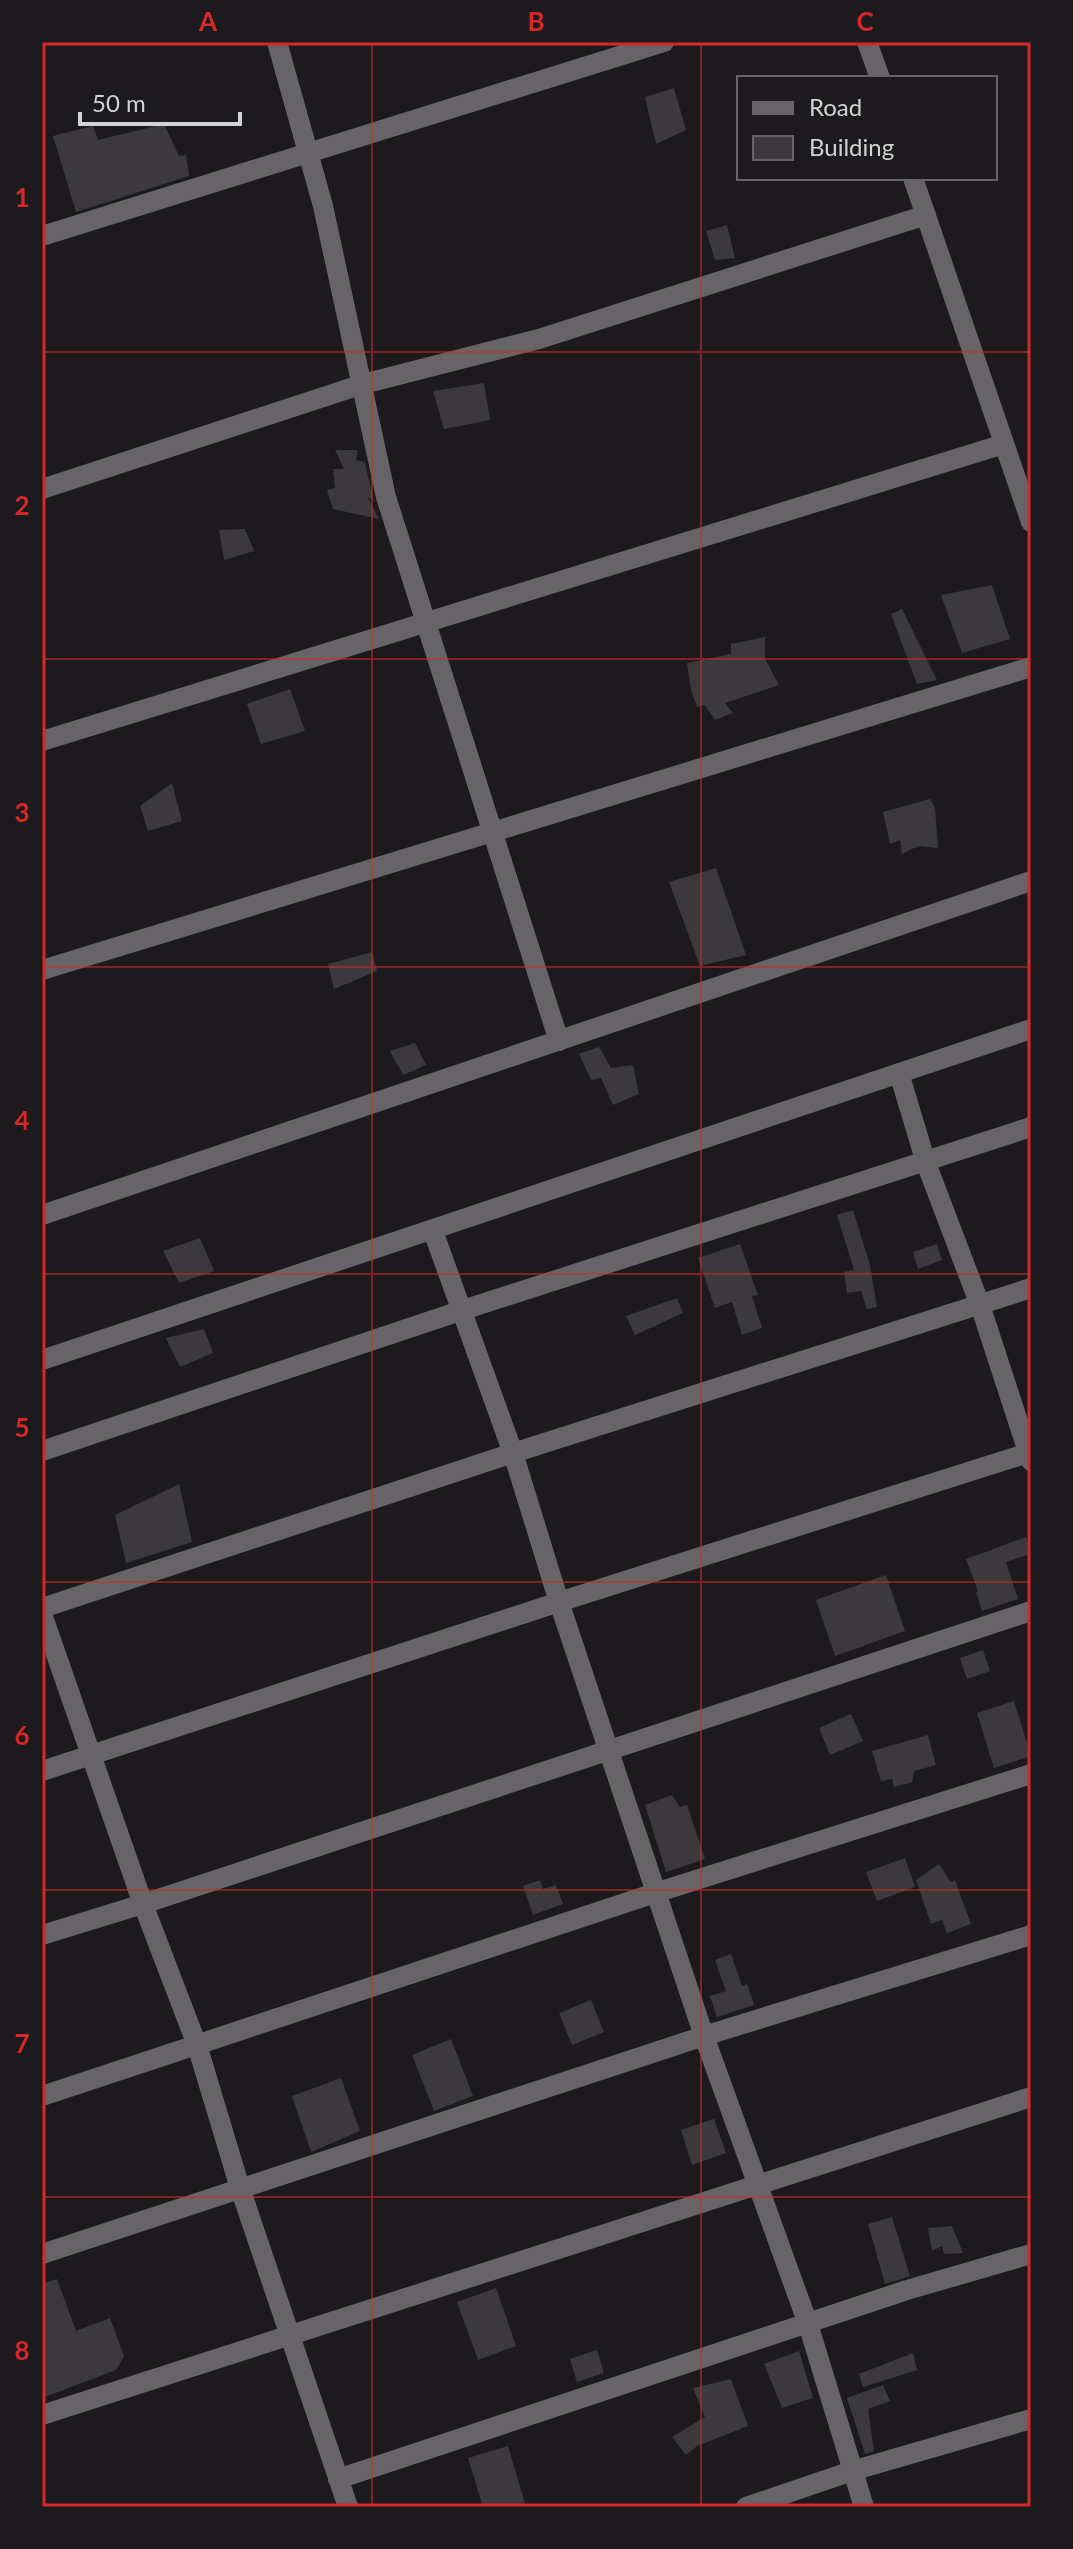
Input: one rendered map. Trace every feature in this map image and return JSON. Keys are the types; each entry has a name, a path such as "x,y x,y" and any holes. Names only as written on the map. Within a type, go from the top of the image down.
{"street":[{"path":"277,42 323,206 386,497 559,1041"},
{"path":"42,236 664,42"},
{"path":"867,42 879,76"},
{"path":"914,180 1031,522"},
{"path":"42,489 363,384 539,339 926,215"},
{"path":"42,741 1004,444"},
{"path":"42,970 1031,667"},
{"path":"42,1215 1031,881"},
{"path":"42,1360 1031,1029"},
{"path":"42,1771 559,1602 1030,1456 980,1305 926,1163 899,1073"},
{"path":"42,1451 463,1310 1031,1127"},
{"path":"433,1231 513,1453 559,1602 704,2036 808,2324 864,2507"},
{"path":"348,2507 240,2188 197,2045 143,1904 42,1611 513,1453 1031,1288"},
{"path":"42,1935 1031,1611"},
{"path":"42,2096 655,1893 1031,1774"},
{"path":"42,2254 704,2036 1031,1935"},
{"path":"42,2415 1031,2097"},
{"path":"338,2479 907,2290 1031,2254"},
{"path":"746,2507 852,2471 1031,2419"}],"building":[{"path":"674,88 686,130 656,144 645,97"},
{"path":"164,124 179,156 186,155 189,176 76,212 53,136 93,126 98,140"},
{"path":"727,225 735,258 715,260 706,231"},
{"path":"484,383 490,420 444,429 433,391"},
{"path":"335,450 358,450 356,460 365,462 373,499 368,498 379,519 333,509 327,490 335,488 333,469 344,469"},
{"path":"245,529 254,551 224,560 219,530"},
{"path":"992,585 1010,639 962,653 941,595"},
{"path":"902,609 937,680 917,684 891,614"},
{"path":"765,637 765,659 779,685 725,703 733,713 715,720 705,705 697,707 687,663 731,654 731,644"},
{"path":"290,689 305,731 261,744 247,704"},
{"path":"172,783 182,821 148,831 140,806"},
{"path":"930,799 935,808 938,848 918,846 902,854 900,840 890,844 883,812"},
{"path":"716,868 746,955 700,966 669,882"},
{"path":"372,952 377,971 334,989 328,964"},
{"path":"415,1043 426,1065 403,1075 390,1051"},
{"path":"599,1047 611,1068 633,1065 639,1094 613,1105 601,1078 591,1080 579,1054"},
{"path":"853,1210 870,1265 877,1307 867,1309 861,1291 847,1293 844,1272 854,1270 837,1215"},
{"path":"200,1238 214,1271 179,1283 163,1251"},
{"path":"740,1244 758,1295 752,1296 762,1328 742,1335 732,1302 715,1308 698,1258"},
{"path":"937,1244 942,1260 918,1269 913,1252"},
{"path":"677,1298 683,1313 635,1335 626,1316"},
{"path":"204,1329 213,1353 180,1367 166,1338"},
{"path":"179,1484 192,1542 126,1563 115,1515"},
{"path":"1026,1537 1030,1554 1006,1562 1018,1599 982,1611 966,1559"},
{"path":"886,1575 905,1631 835,1656 816,1600"},
{"path":"983,1650 990,1671 967,1679 960,1658"},
{"path":"1014,1701 1031,1756 994,1768 977,1713"},
{"path":"851,1714 863,1741 830,1755 819,1728"},
{"path":"928,1735 936,1765 914,1771 912,1782 894,1787 892,1779 881,1781 872,1751"},
{"path":"672,1795 680,1807 687,1805 705,1859 666,1872 645,1805"},
{"path":"905,1858 915,1887 877,1901 866,1872"},
{"path":"939,1864 951,1882 955,1880 971,1924 947,1933 942,1920 931,1924 916,1880"},
{"path":"540,1880 543,1889 556,1885 563,1904 533,1915 523,1886"},
{"path":"731,1954 742,1986 747,1984 754,2005 717,2017 710,1996 726,1991 715,1960"},
{"path":"591,2000 604,2032 572,2045 559,2013"},
{"path":"451,2039 473,2096 434,2111 412,2055"},
{"path":"341,2078 360,2131 311,2152 292,2096"},
{"path":"714,2119 726,2153 692,2165 681,2130"},
{"path":"892,2217 910,2276 885,2284 868,2224"},
{"path":"952,2226 963,2253 944,2254 942,2246 932,2251 928,2228"},
{"path":"57,2279 76,2331 110,2318 124,2356 116,2370 42,2398 42,2284"},
{"path":"496,2288 516,2346 478,2360 457,2302"},
{"path":"597,2350 604,2373 577,2382 570,2359"},
{"path":"799,2351 813,2398 782,2408 764,2364"},
{"path":"913,2353 917,2370 863,2387 859,2374"},
{"path":"731,2379 748,2426 697,2446 686,2455 672,2437 705,2417 693,2388"},
{"path":"883,2385 890,2401 868,2409 874,2451 865,2454 847,2398"},
{"path":"508,2446 526,2507 483,2507 468,2458"}]}
